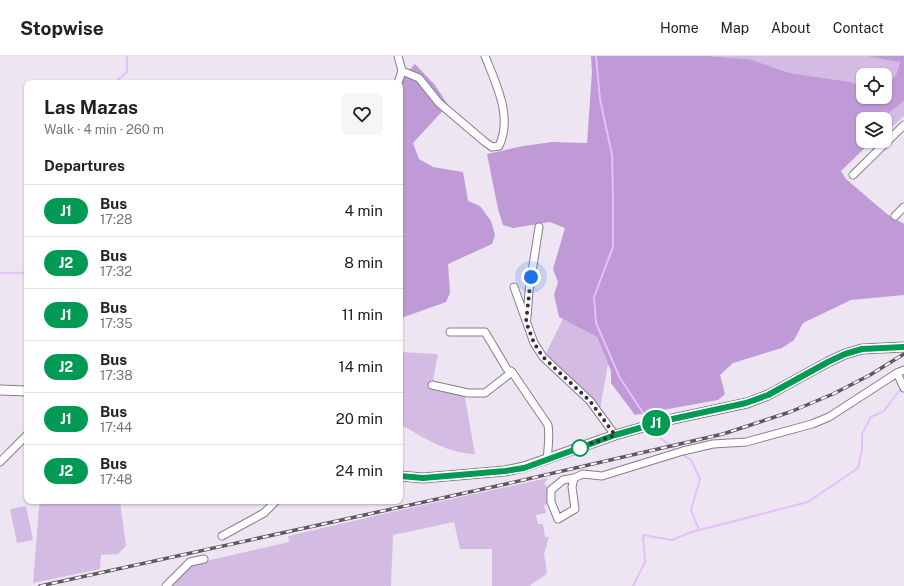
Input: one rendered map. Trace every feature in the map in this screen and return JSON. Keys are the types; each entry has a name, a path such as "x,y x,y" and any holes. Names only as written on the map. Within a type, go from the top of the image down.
{"street":[{"path":"398,56 402,71 399,80"},
{"path":"402,71 419,78 439,103 485,142 492,147 499,146 503,136 504,114 485,56"},
{"path":"853,175 904,125"},
{"path":"894,216 904,207"},
{"path":"526,322 528,291 539,227"},
{"path":"514,287 534,343 543,357 590,401 615,435"},
{"path":"450,332 485,332 507,369 512,372 548,425 550,435 548,443 548,460"},
{"path":"403,476 423,478 524,468 615,435 650,425 746,403 768,395 845,354 862,349 904,347"},
{"path":"574,478 572,486 574,509 558,519 551,502 551,490 564,480 583,474 602,476 683,451 713,444 746,442 812,424 829,417 904,370"},
{"path":"432,385 468,393 485,393 512,372"},
{"path":"897,373 903,386"},
{"path":"0,390 24,391"},
{"path":"0,462 24,438"},
{"path":"222,536 264,513 273,504"},
{"path":"166,586 190,562 204,559"}],"shaded area":[{"path":"591,56 708,56 749,59 790,73 851,82 856,84 856,104 892,104 892,80 896,75 900,62 867,56 904,56 904,101 890,112 856,112 856,148 865,148 841,171 846,179 887,214 904,224 904,295 851,300 803,323 794,340 782,348 733,363 720,375 725,394 718,400 635,415 611,383 611,371 597,337 559,317 554,295 558,282 553,269 565,228 550,222 513,228 503,225 498,209 487,154 523,146 552,142 587,143 592,72"},
{"path":"708,56 867,56 900,61 896,76 892,81 892,68 856,68 856,84 851,82 790,73 749,59"},
{"path":"415,64 435,85 448,105 413,143 419,159 433,167 463,172 468,201 480,206 491,221 495,235 492,244 448,264 450,293 446,302 403,318 402,80 403,77"},
{"path":"904,101 904,116 892,127 892,112 890,112"},
{"path":"563,319 597,337 608,364 600,409 581,387 545,355"},
{"path":"403,352 438,354 432,385 464,392 475,454 455,451 427,439 403,426"},
{"path":"548,478 544,484 549,488 547,496 548,504 544,505 546,513 536,515 538,524 543,524 545,537 549,537 544,554 547,573 530,586 492,586 492,549 460,549 454,522 393,535 391,586 170,586 193,564 289,542 288,536"},
{"path":"40,504 120,504 126,546 118,554 101,555 100,569 33,583 39,507"},
{"path":"26,506 33,540 17,543 10,509"}],"waterway":[{"path":"118,80 127,72 127,56"},
{"path":"596,56 600,99 612,155 613,199 613,247 594,297 596,323 620,378 649,422"},
{"path":"0,273 24,273"},
{"path":"633,586 645,562 643,535 672,540 692,532 808,502 858,468 862,450 862,434 871,417 884,411 898,392 903,389"},
{"path":"652,428 656,435 678,451"},
{"path":"682,454 691,460 700,479 691,510 699,530"}],"railway":[{"path":"40,586 506,484 723,434 790,412 833,394 870,375 904,354"}],"bus line":[{"name":"J1","path":"403,477 423,478 524,468 615,435 668,420 746,403 768,395 845,354 862,349 877,347 904,347"}],"route":[{"path":"531,277 528,291 526,322 534,343 543,357 590,401 615,435 578,448 580,448"}]}
